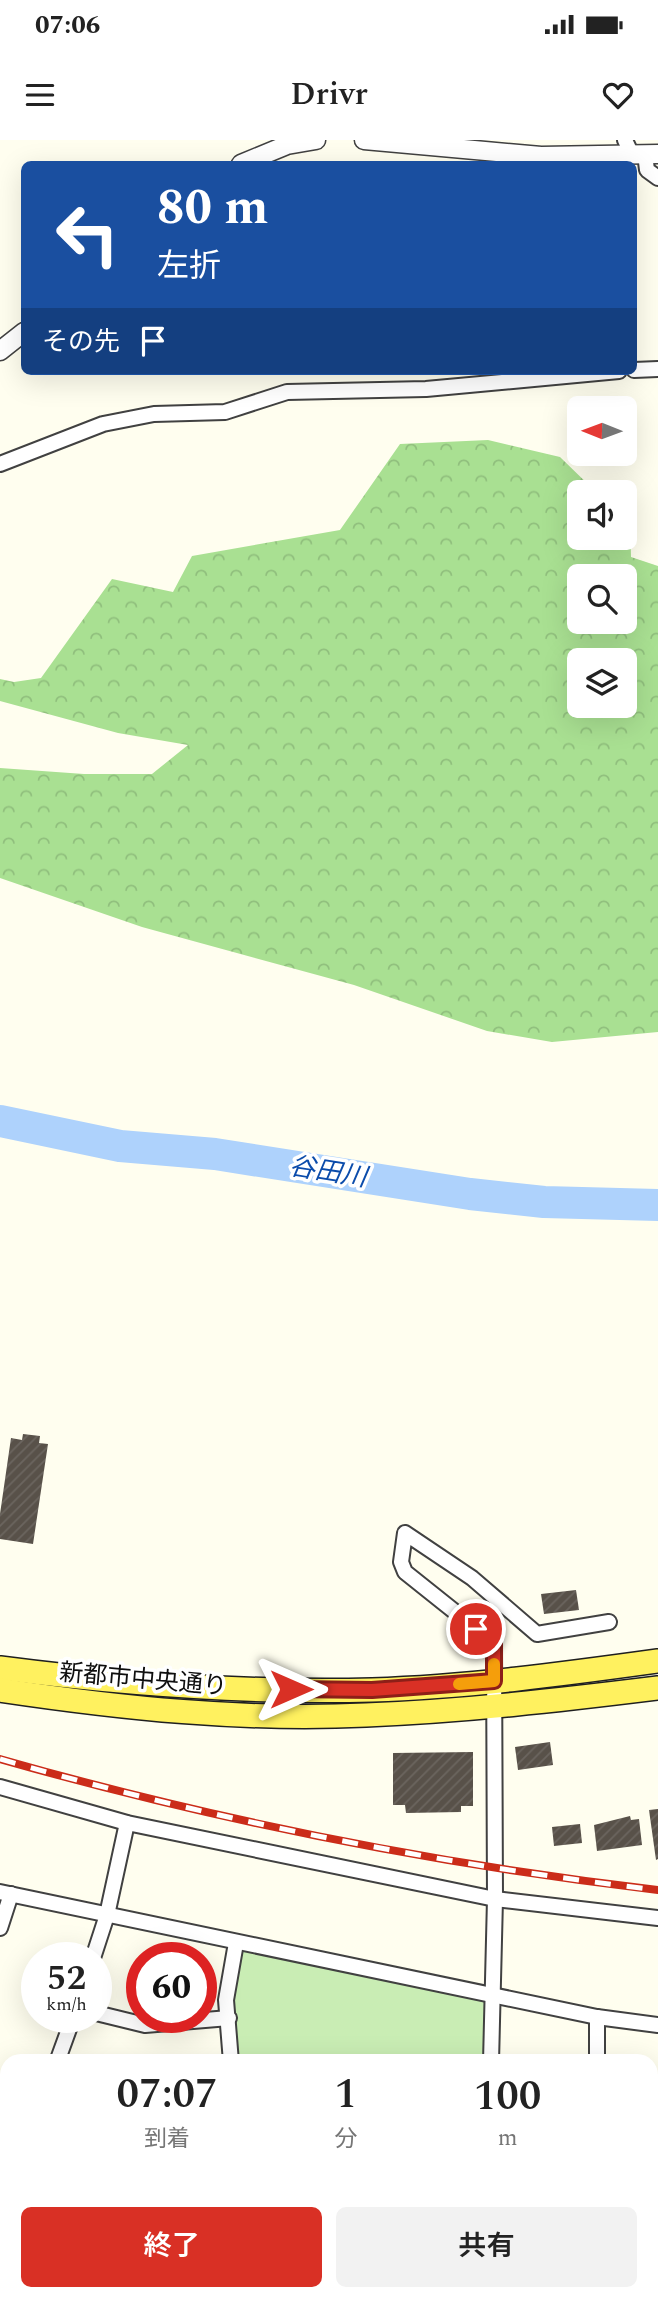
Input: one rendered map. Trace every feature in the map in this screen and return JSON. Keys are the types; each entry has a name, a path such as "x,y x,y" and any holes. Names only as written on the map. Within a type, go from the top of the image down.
{"main road":[{"name":"新都市中央通り","path":"0,1668 127,1682 237,1689 372,1690 494,1681 658,1661"},
{"name":"新都市中央通り","path":"0,1690 150,1709 240,1715 365,1716 495,1707 658,1688"}],"street":[{"path":"248,161 286,145 317,140"},
{"path":"364,140 541,156 640,151 647,170 658,178"},
{"path":"0,351 21,334"},
{"path":"637,370 658,369"},
{"path":"0,464 103,424 154,414 225,412 287,392 426,389 576,375"},
{"path":"491,2054 495,1899 494,1643 405,1572 401,1562 405,1533 472,1578 537,1634 609,1622"},
{"path":"0,1787 127,1823 495,1899 658,1918"},
{"path":"98,1942 107,1915 127,1823"},
{"path":"0,1927 6,1893 597,2017 658,2025"},
{"path":"231,2054 226,2000 236,1943"},
{"path":"112,2017 145,2025 229,2018"},
{"path":"597,2017 597,2054"},
{"path":"60,2054 68,2033"}],"green space":[{"path":"488,440 560,457 584,480 567,480 567,550 631,550 631,557 658,566 658,1032 552,1042 487,1031 354,985 142,927 0,878 0,768 84,774 152,774 188,745 118,733 0,701 0,679 14,682 41,678 112,579 173,592 192,556 340,530 400,444"},
{"path":"236,1943 493,1995 491,2054 231,2054 229,2018"}],"building":[{"path":"23,1434 40,1436 39,1443 48,1444 33,1544 0,1539 0,1514 11,1438 22,1440"},
{"path":"576,1590 579,1610 544,1614 541,1594"},
{"path":"550,1742 553,1765 518,1770 515,1747"},
{"path":"473,1752 473,1806 461,1806 461,1812 406,1813 405,1805 393,1805 393,1753"},
{"path":"658,1809 658,1859 656,1860 649,1810"},
{"path":"630,1816 631,1820 639,1819 642,1845 597,1851 594,1825"},
{"path":"580,1824 582,1843 554,1846 552,1827"}],"waterway":[{"name":"谷田川","path":"0,1121 120,1146 215,1154 470,1194 544,1202 658,1205"}],"railway":[{"path":"0,1759 162,1802 326,1838 492,1867 658,1890"}],"slow traffic":[{"path":"459,1684 494,1681 494,1664"}],"route":[{"path":"291,1689 372,1690 494,1681 494,1643 476,1629"}]}
